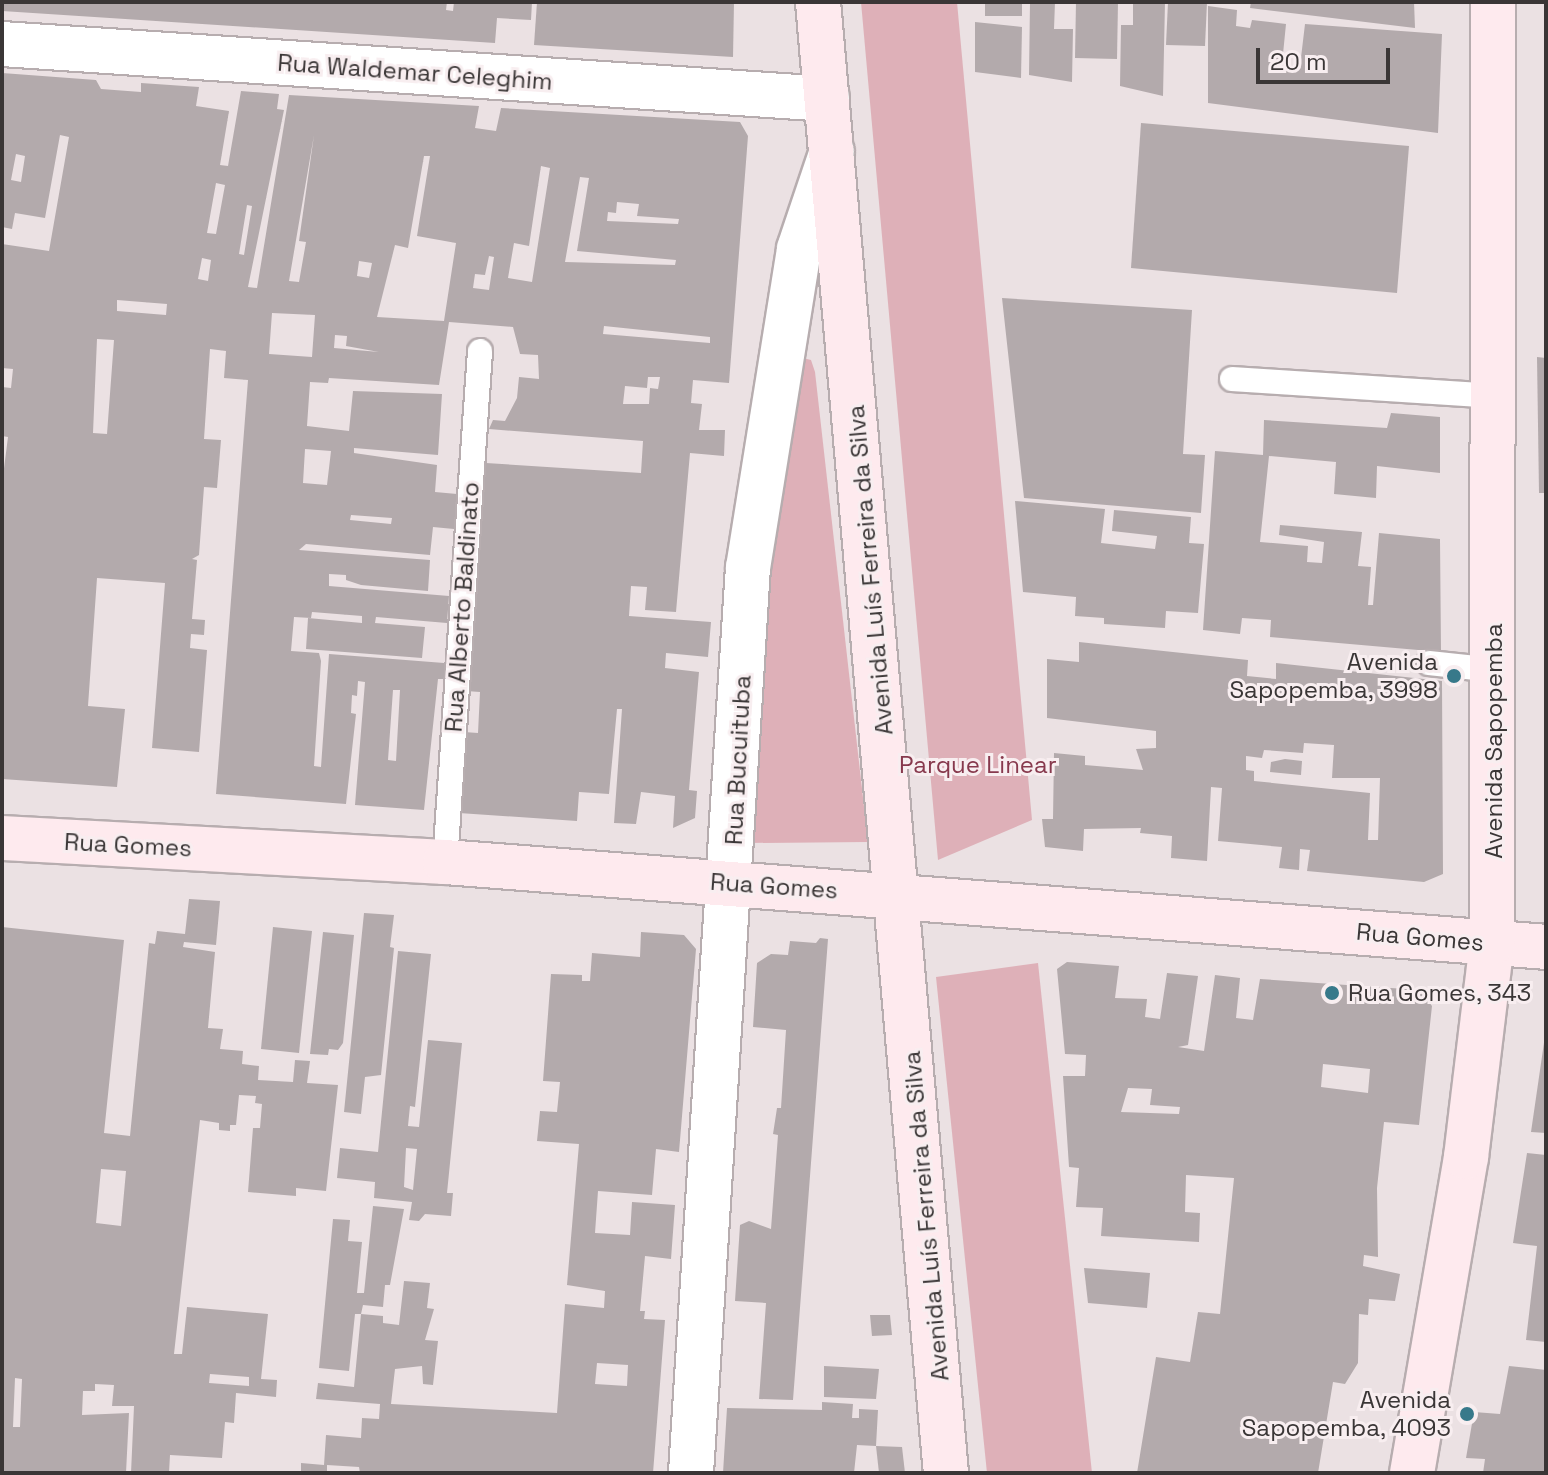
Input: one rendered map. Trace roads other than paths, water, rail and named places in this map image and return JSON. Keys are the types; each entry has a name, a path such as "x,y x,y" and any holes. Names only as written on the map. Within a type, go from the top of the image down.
{"street":[{"name":"Avenida Luís Ferreira da Silva","path":"818,2 900,895 946,1473"},
{"name":"Avenida Sapopemba","path":"1412,1473 1466,1157 1492,943 1495,670 1493,2"},
{"name":"Rua Waldemar Celeghim","path":"2,44 827,99"},
{"name":"Rua Bucuituba","path":"691,1473 731,883 748,568 799,249 832,151"},
{"name":"Rua Gomes","path":"2,838 445,862 1546,947"}],"lane":[{"name":"Rua Alberto Baldinato","path":"445,862 480,351"},
{"path":"1232,379 1495,396"},
{"path":"1429,663 1495,670"}],"place":[{"name":"Avenida Sapopemba, 3998","path":"1454,676"},
{"name":"Rua Gomes, 343","path":"1332,993"},
{"name":"Avenida Sapopemba, 4093","path":"1467,1414"}],"park label":[{"name":"Parque Linear","path":"978,765"}]}
